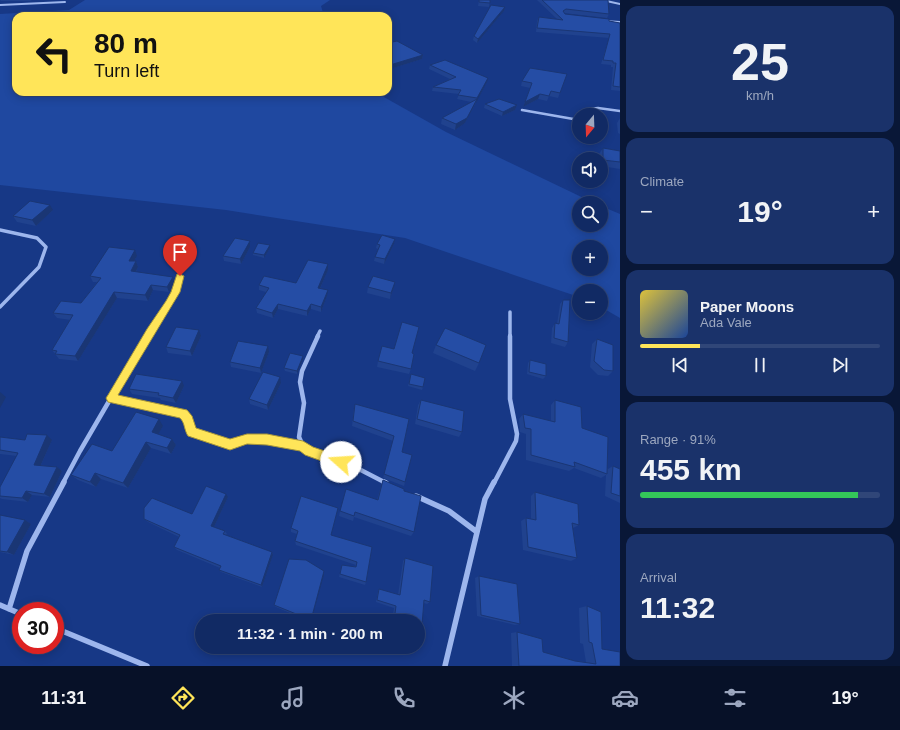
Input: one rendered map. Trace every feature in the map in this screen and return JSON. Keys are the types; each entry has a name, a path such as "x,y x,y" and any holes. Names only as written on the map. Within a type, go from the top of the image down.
{"street":[{"path":"602,0 620,4"},
{"path":"0,5 65,2"},
{"path":"601,20 620,22"},
{"path":"522,110 572,119"},
{"path":"608,111 620,112"},
{"path":"0,230 36,238 46,247 39,267 0,307"},
{"path":"9,609 27,551 80,451 150,332 169,304 180,276"},
{"path":"445,666 485,500 516,441 517,434 510,399 510,312"},
{"path":"320,331 302,371 300,382 304,403 299,437 303,446 309,451 369,473 391,486"},
{"path":"111,398 183,414 189,420 192,432 225,443 230,444 247,439 267,440 303,446"},
{"path":"411,494 443,507 460,516 477,532"},
{"path":"0,605 12,610"},
{"path":"64,632 147,666"}],"shaded area":[{"path":"85,0 330,0 321,6 323,12 34,12 69,10"},
{"path":"12,13 12,96 382,96 446,132 579,196 572,196 572,232 608,232 608,209 620,214 620,318 608,311 608,284 572,284 572,295 405,238 226,210 0,185 0,14"}],"building":[{"path":"479,0 490,0 490,3 479,2"},
{"path":"542,0 608,0 609,14 566,9 563,11 565,14 609,19 609,21 620,23 620,87 613,86 616,63 613,63 613,61 603,60 610,34 537,28 539,17 563,20"},
{"path":"491,5 505,7 478,39 474,36"},
{"path":"397,41 423,55 392,64 392,42"},
{"path":"445,60 488,78 477,98 458,95 461,90 433,87 456,77 430,65"},
{"path":"530,68 567,74 560,93 551,91 549,96 540,94 525,102 532,83 522,81"},
{"path":"477,99 467,118 456,124 442,118"},
{"path":"499,99 517,105 503,112 485,104"},
{"path":"603,148 620,151 620,162 608,161 608,152 603,152"},
{"path":"30,201 50,205 32,220 13,216"},
{"path":"382,235 395,239 385,259 375,257 380,245 377,244"},
{"path":"235,238 250,241 240,259 223,256"},
{"path":"258,243 270,245 264,255 253,253"},
{"path":"109,247 135,250 129,261 136,261 131,271 173,277 167,287 151,285 145,295 114,292 75,356 55,354 57,351 52,350 73,315 53,313 61,301 81,303 101,278 90,276"},
{"path":"308,260 328,264 318,288 328,290 321,307 311,304 307,311 278,304 272,313 256,308 269,288 259,285 264,276 296,283"},
{"path":"373,276 395,282 391,293 368,287"},
{"path":"563,300 570,300 568,342 554,338 555,323 559,324"},
{"path":"402,322 419,327 412,353 414,354 411,369 378,361 382,346 394,349"},
{"path":"176,327 199,330 190,351 166,347"},
{"path":"445,328 486,345 479,363 436,345"},
{"path":"597,339 613,345 613,371 604,370 594,361"},
{"path":"238,341 268,346 260,368 230,362"},
{"path":"290,353 303,356 297,371 284,368"},
{"path":"530,360 546,364 546,376 529,372"},
{"path":"263,372 280,377 267,405 249,399"},
{"path":"136,374 182,381 173,398 158,395 159,393 129,389"},
{"path":"411,374 425,378 423,387 409,384"},
{"path":"421,400 464,411 462,432 417,419"},
{"path":"555,400 581,407 582,428 608,437 607,474 574,462 575,467 531,455 531,429 525,428 523,414 555,422"},
{"path":"355,404 409,419 402,452 412,455 405,482 384,474 394,436 353,421"},
{"path":"136,412 159,419 152,432 172,439 167,448 146,442 123,483 95,473 90,482 71,475 92,444 112,451"},
{"path":"27,434 47,435 34,465 57,467 44,494 26,491 22,498 0,496 0,487 18,453 0,450 0,437 25,440"},
{"path":"613,466 620,469 620,496 611,493"},
{"path":"383,480 404,489 404,491 421,496 414,532 355,512 354,516 340,511 346,489 378,500"},
{"path":"206,486 226,494 211,526 225,531 223,534 272,552 261,585 219,570 221,566 174,547 180,535 144,519 144,508 152,498 192,514"},
{"path":"535,492 578,504 579,525 572,523 577,558 528,547 526,518 536,520"},
{"path":"301,496 338,508 331,535 372,547 366,582 340,574 342,565 356,567 357,562 295,541 298,531 291,528"},
{"path":"0,515 25,520 7,552 0,551"},
{"path":"405,558 433,566 430,602 424,600 423,614 395,614 396,606 377,600 379,589 400,595"},
{"path":"289,559 306,560 324,571 313,614 296,614 274,605"},
{"path":"479,576 517,584 520,624 481,615"},
{"path":"587,606 601,612 602,649 620,652 620,666 519,666 517,632 542,639 543,652 575,661 596,664 592,643 589,642"}],"route":[{"path":"180,276 169,304 150,332 111,398 183,414 189,420 192,432 219,442 230,444 247,439 267,440 303,446 309,451 318,455 341,462"}]}
